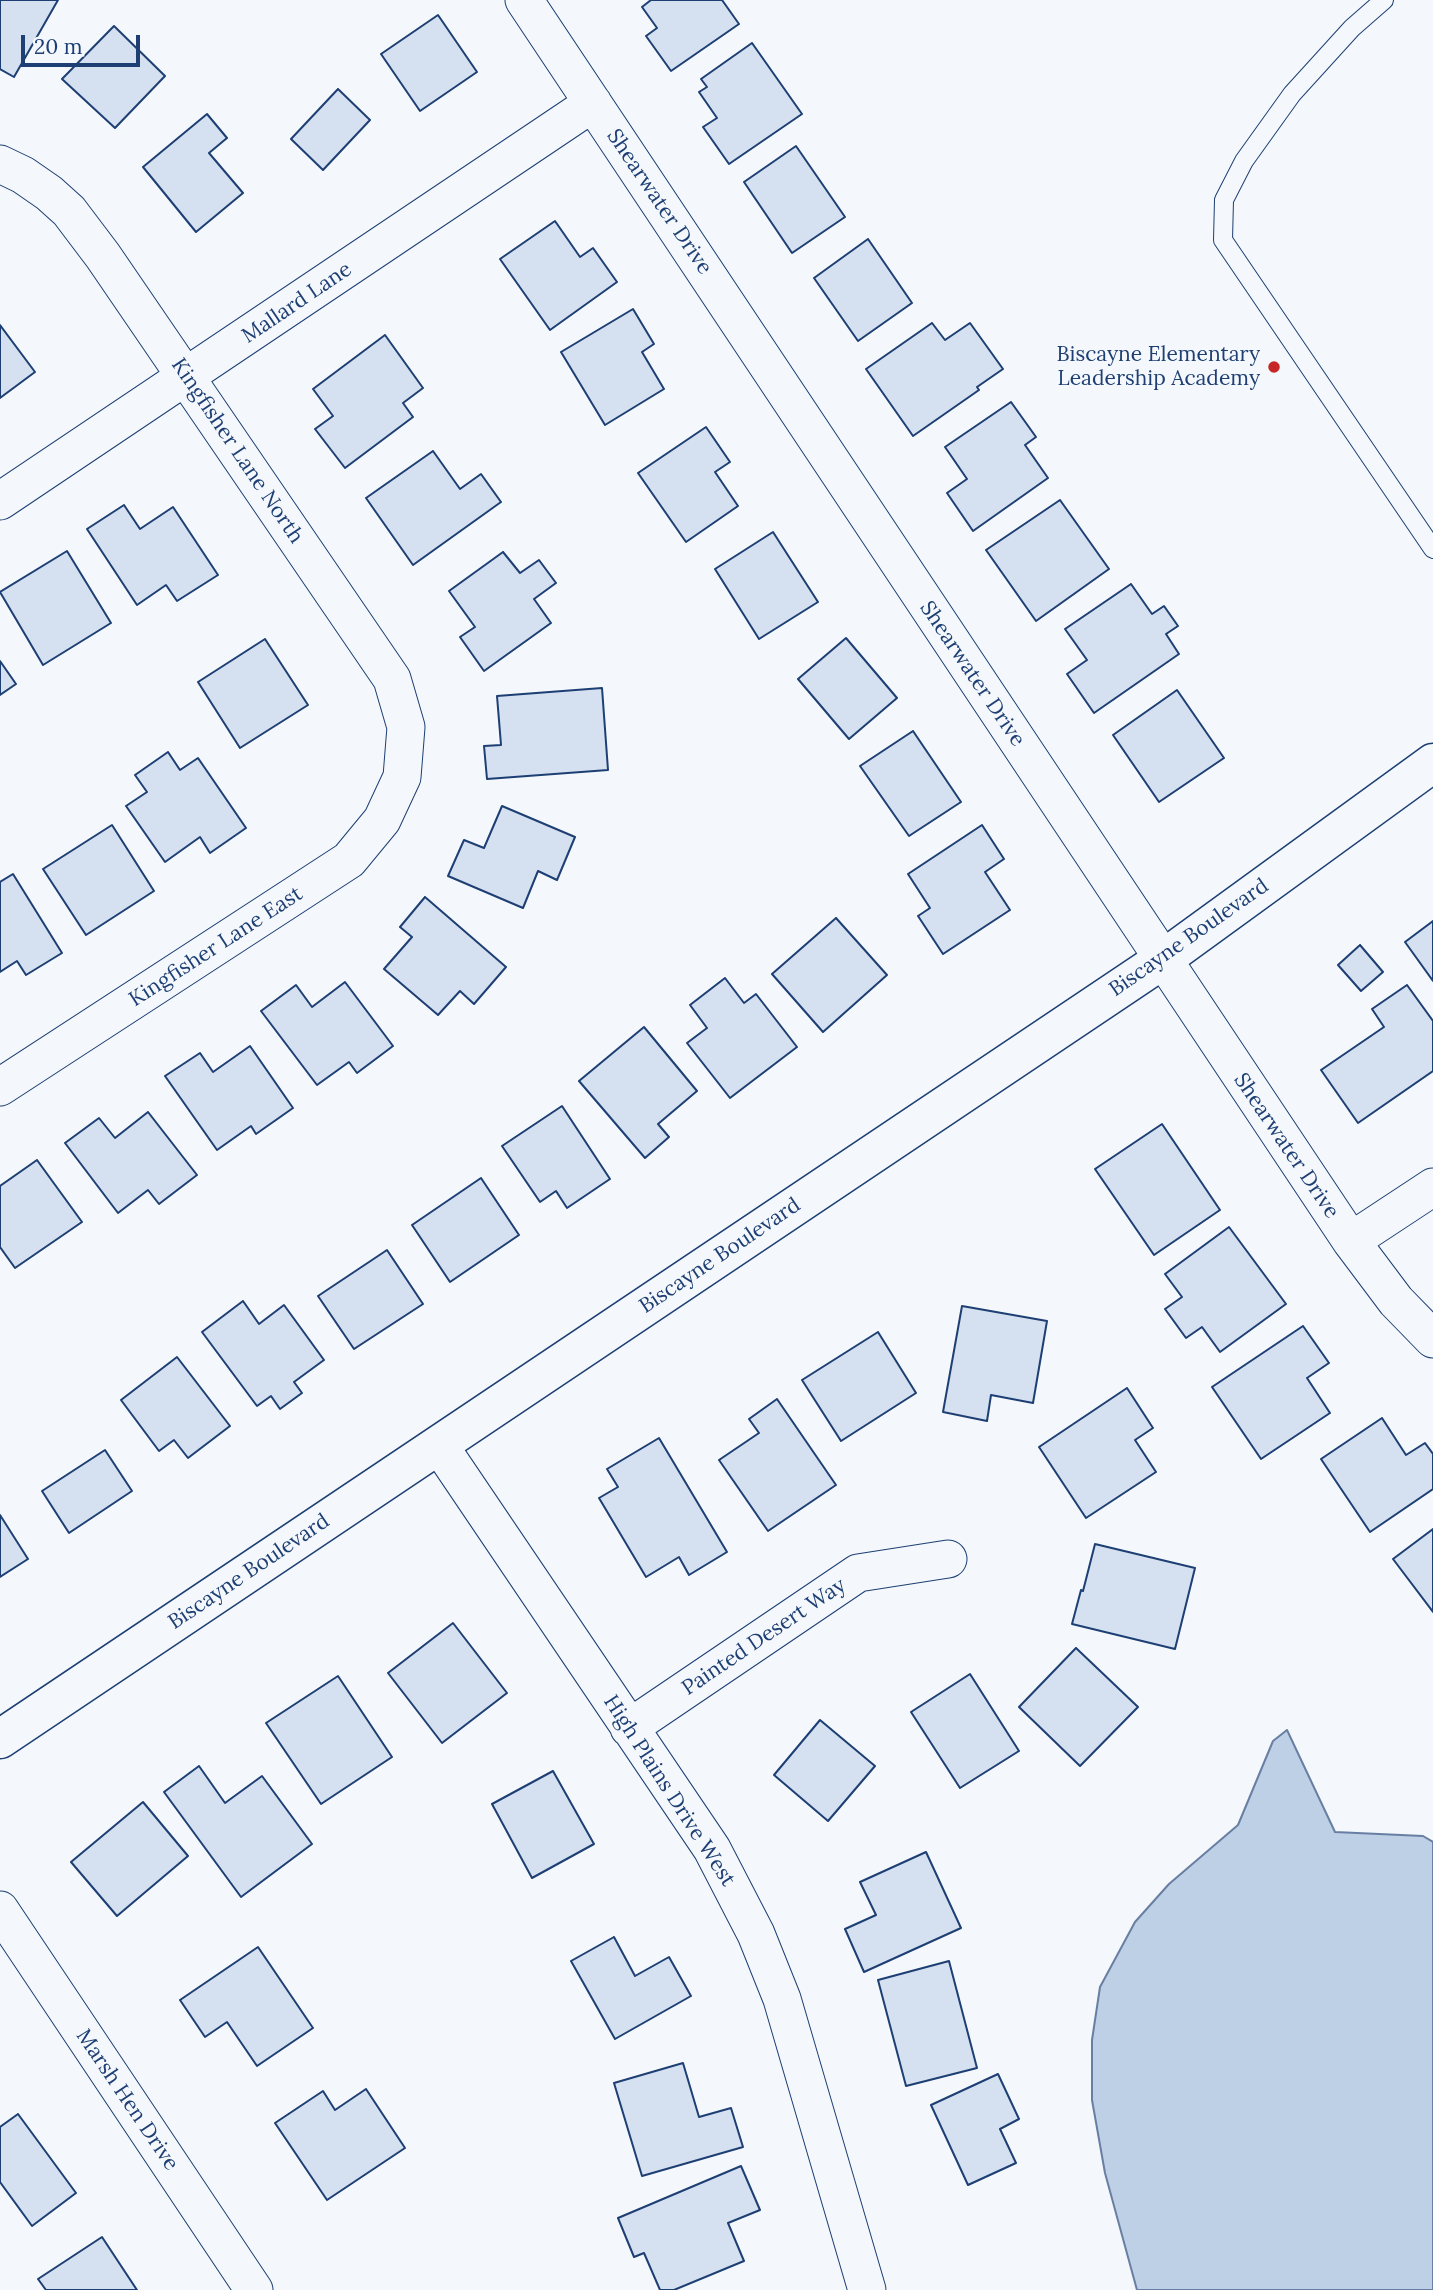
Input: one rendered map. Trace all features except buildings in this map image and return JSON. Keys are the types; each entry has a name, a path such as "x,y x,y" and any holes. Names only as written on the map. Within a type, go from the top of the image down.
{"street":[{"name":"Shearwater Drive","path":"524,0 1350,1241 1395,1301 1433,1339"},
{"name":"Mallard Lane","path":"0,501 593,103"},
{"name":"Kingfisher Lane North","path":"0,164 23,175 69,211 187,377 392,679 406,727 402,778"},
{"name":"Biscayne Boulevard","path":"0,1739 1162,960 1433,763"},
{"name":"Kingfisher Lane East","path":"0,1087 349,860 382,820 402,778"},
{"path":"1350,1241 1433,1187"},
{"name":"High Plains Drive West","path":"439,1445 712,1849 756,1934 782,2000 867,2290"},
{"name":"Painted Desert Way","path":"629,1728 858,1573 948,1559"},
{"name":"Marsh Hen Drive","path":"0,1910 254,2290"}],"lane":[{"path":"1384,0 1352,28 1292,94 1244,161 1224,200 1223,240 1433,549"}],"water":[{"path":"1287,1730 1335,1832 1423,1836 1433,1842 1433,2290 1137,2290 1105,2173 1092,2100 1092,2040 1100,1987 1135,1922 1169,1884 1238,1825 1273,1741"}],"place":[{"name":"Biscayne Elementary Leadership Academy","path":"1274,367"}]}
